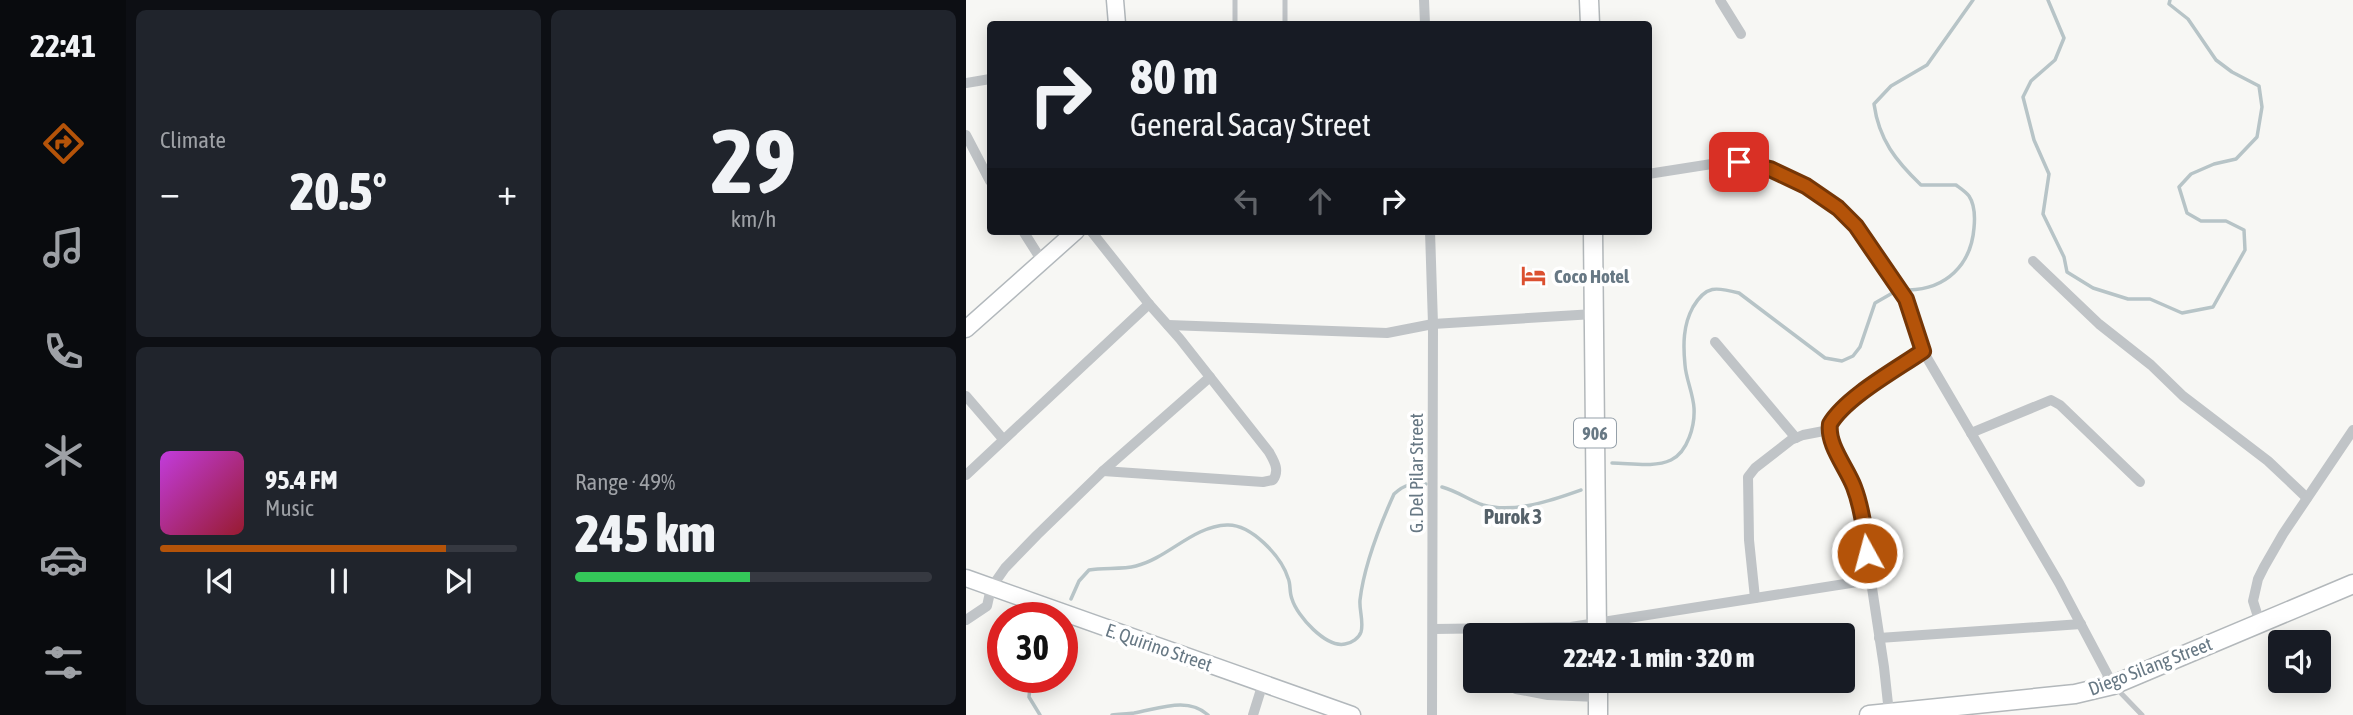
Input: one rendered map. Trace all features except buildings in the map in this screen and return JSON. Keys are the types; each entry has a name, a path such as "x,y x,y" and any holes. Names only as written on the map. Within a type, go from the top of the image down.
{"main road":[{"path":"1115,0 1117,21"},
{"path":"1590,0 1590,21"},
{"path":"966,329 1071,235"},
{"name":"906","path":"1592,235 1596,623"},
{"name":"E. Quirino Street","path":"966,579 1352,715"},
{"name":"Diego Silang Street","path":"1869,715 1940,711 2076,694 2113,685 2353,584"}],"street":[{"path":"1424,0 1425,21"},
{"path":"1720,0 1741,34"},
{"path":"966,83 987,80"},
{"path":"966,135 987,175"},
{"path":"1652,173 1739,162 1770,169 1806,186 1838,208 1866,240 1906,299 1923,351 2081,624 2113,685"},
{"path":"1026,235 1042,261"},
{"path":"1094,235 1269,452 1276,467 1273,480 1263,482 1103,471"},
{"name":"G. Del Pilar Street","path":"1430,235 1433,324 1433,715"},
{"path":"2033,261 2099,324 2214,421 2269,461 2307,498"},
{"path":"966,475 1149,304"},
{"path":"1168,325 1387,333 1433,324 1594,314"},
{"path":"1715,342 1796,438"},
{"path":"1889,713 1859,502 1829,430 1834,417 1842,408 1923,351"},
{"path":"966,620 987,606 991,587 1013,560 1103,471 1210,377"},
{"path":"966,396 1003,439"},
{"path":"1971,433 2051,400 2060,405 2140,482"},
{"path":"1755,598 1748,540 1748,477 1755,468 1796,438 1829,430"},
{"path":"2260,623 2253,601 2258,579 2283,534 2353,430"},
{"path":"1627,623 1755,598 1870,580"},
{"path":"1879,638 2081,624"},
{"path":"1434,629 1463,629"},
{"path":"1254,715 1263,683"},
{"path":"1537,693 1598,698"}],"lane":[{"path":"1235,0 1235,21"},
{"path":"1285,0 1285,21"},
{"path":"2113,685 2142,715"}],"waterway":[{"path":"1909,290 1922,289 1945,280 1962,264 1972,241 1973,207 1969,196 1956,185 1921,185 1912,176 1884,139 1874,104 1891,86 1927,65 1973,0"},
{"path":"2048,0 2064,38 2055,60 2031,81 2023,97 2034,140 2049,174 2043,214 2064,257 2067,272 2093,288 2128,299 2150,299 2182,313 2213,307 2245,250 2244,230 2226,221 2201,221 2187,213 2179,187 2191,174 2214,164 2236,159 2257,137 2262,107 2259,86 2216,60 2188,19 2169,4 2170,0"},
{"path":"1612,463 1664,462 1677,456 1686,445 1692,430 1694,408 1686,370 1684,335 1693,307 1707,291 1718,289 1739,293 1825,358 1842,361 1853,356 1860,347 1875,303 1896,291"},
{"path":"1071,599 1079,581 1089,570 1136,566 1203,531 1227,525 1236,526 1264,543 1279,560 1289,580 1295,606 1306,622 1329,641 1337,644 1348,643 1361,632 1360,600 1365,573 1394,494 1409,485 1426,484"},
{"path":"1442,487 1483,505 1507,508 1533,505 1581,490"},
{"path":"1029,693 1040,715"},
{"path":"1112,715 1172,705 1191,706 1208,715"}],"place":[{"name":"Coco Hotel","path":"1534,276"}],"district":[{"name":"Purok 3","path":"1513,516"}],"route":[{"path":"1739,162 1770,169 1806,186 1838,208 1856,226 1898,285 1910,310 1923,351 1842,408 1830,424 1831,438 1854,485 1859,502 1867,553"}]}
